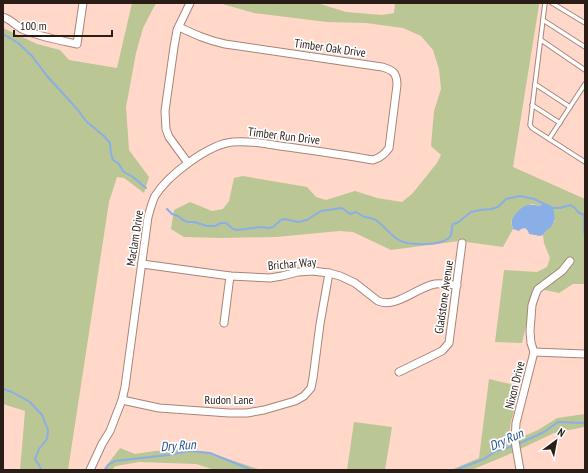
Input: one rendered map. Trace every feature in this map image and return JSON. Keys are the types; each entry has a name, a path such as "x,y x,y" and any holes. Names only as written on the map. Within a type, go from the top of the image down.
{"street":[{"path":"3,17 7,18 20,28 42,37 77,44 83,3"},
{"path":"188,163 169,137 166,129 165,111 174,47 179,27 190,3"},
{"name":"Timber Oak Drive","path":"179,27 199,37 225,44 382,67 391,70 397,78 397,85 389,148 382,156"},
{"name":"Timber Run Drive","path":"188,163 206,151 232,142 260,143 373,160 382,156"},
{"name":"Maclam Drive","path":"90,470 110,431 122,400 131,350 148,217 154,197 167,181 188,163"},
{"name":"Gladstone Avenue","path":"399,372 442,351 449,343 462,243"},
{"path":"570,261 562,271 538,289 536,293 532,305 530,331 531,343 534,352 585,354"},
{"name":"Brichar Way","path":"142,264 230,276 270,278 298,272 312,271 329,273 355,283 378,301 383,303 392,302 436,283 457,286"},
{"name":"Rudon Lane","path":"122,400 159,408 229,413 264,410 296,401 304,396 311,388 329,273"},
{"path":"224,323 230,276"},
{"name":"Nixon Drive","path":"520,470 516,444 516,423 534,352"}],"lane":[{"path":"545,3 530,125 532,128 585,162"},
{"path":"552,3 585,23"},
{"path":"543,20 585,47"},
{"path":"540,40 585,70"},
{"path":"535,84 570,107"},
{"path":"550,140 585,84"},
{"path":"532,105 560,123"}],"green space":[{"path":"132,3 156,3 143,28 136,53 126,107 129,150 149,177 144,193 124,178 117,177 109,202 68,470 20,470 25,411 3,404 3,28 37,44 60,50 69,60 117,68"},
{"path":"219,3 317,3 346,12 382,15 394,13 395,3 537,3 539,5 513,167 585,199 585,284 573,284 559,293 535,288 522,343 495,342 504,270 537,272 547,267 550,258 544,243 543,235 544,231 550,228 555,221 540,206 532,204 513,217 513,229 503,247 459,241 391,250 353,232 339,231 276,237 221,238 184,237 171,229 174,210 190,202 212,211 223,209 229,201 234,178 243,176 307,187 316,197 326,200 355,191 377,198 402,202 412,194 437,163 441,155 431,146 434,111 441,89 439,69 433,50 421,36 403,28 366,23 327,22 254,13"},
{"path":"489,379 518,386 518,398 511,421 508,443 538,430 557,418 585,414 585,428 554,433 471,470 451,470 479,458"},
{"path":"354,422 392,427 385,470 347,470"},
{"path":"120,448 135,454 180,449 207,452 261,470 215,470 196,464 139,462 116,466 111,470 103,470"}],"water":[{"path":"544,203 553,208 554,219 552,226 543,235 540,236 529,234 525,228 519,231 513,229 512,219 518,211 526,206 540,206"}],"waterway":[{"path":"3,34 18,43 32,56 47,76 87,122 110,143 113,160 118,163 124,172 133,177 146,188"},
{"path":"167,209 172,214 188,222 194,222 207,226 215,226 221,223 226,223 233,229 237,230 261,227 269,228 285,219 298,222 307,220 321,211 342,208 350,214 356,212 364,217 375,219 397,239 408,243 431,244 445,241 449,238 453,224 457,223 471,212 498,207 506,199 520,196 534,199 553,208 560,208 570,205 575,208 578,212 584,215 585,236"},
{"name":"Dry Run","path":"3,389 12,392 30,402 42,415 48,430 47,439 39,449 35,459 42,470"},
{"name":"Dry Run","path":"518,444 544,432 558,422 585,423"},
{"name":"Dry Run","path":"456,470 484,459 496,451 514,446"},
{"name":"Dry Run","path":"105,470 108,465 115,461 189,451 210,453 252,470"}]}
